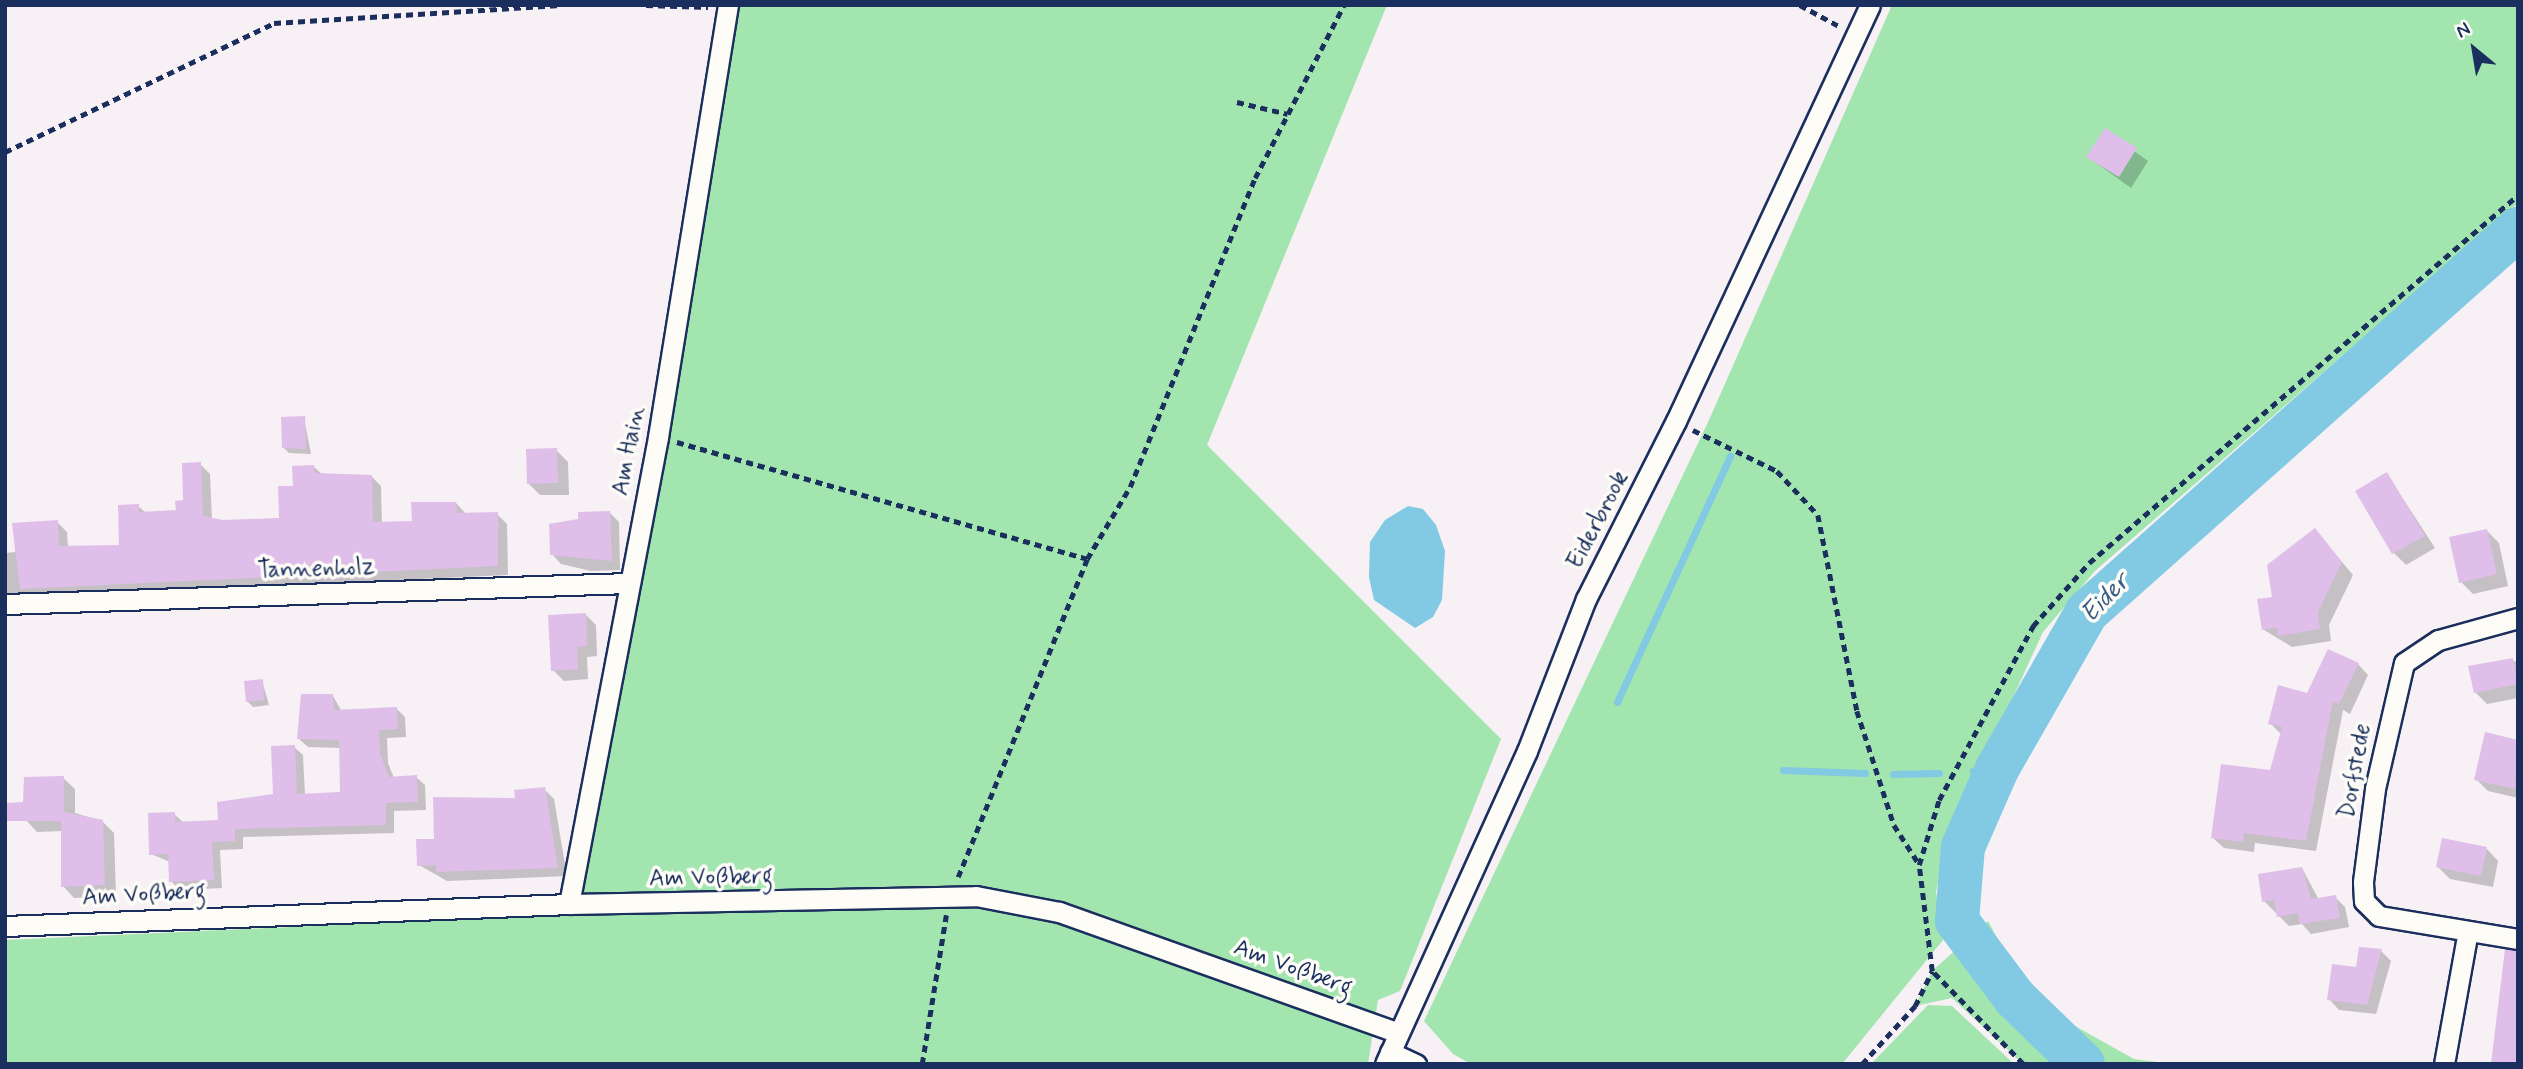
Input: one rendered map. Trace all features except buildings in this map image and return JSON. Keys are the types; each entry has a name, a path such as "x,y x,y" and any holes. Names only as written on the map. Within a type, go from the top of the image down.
{"street":[{"name":"Eiderbrook","path":"1387,1058 1396,1032 1527,751 1586,598 1676,421 1870,5"},
{"name":"Am Hain","path":"569,904 628,583 658,437 728,6"},
{"name":"Tannenholz","path":"5,604 628,583"},
{"name":"Dorfstede","path":"2518,618 2438,639 2404,663 2375,789 2364,901 2379,916 2518,939"},
{"name":"Am Voßberg","path":"5,926 569,904 951,895 1059,912 1396,1032"},
{"path":"2444,1064 2469,931"},
{"path":"1387,1058 1416,1064"}],"path":[{"path":"5,152 274,23 432,18 560,5"},
{"path":"646,5 728,6"},
{"path":"922,1064 951,895 1087,559 1130,487 1255,178 1344,5"},
{"path":"1800,5 1856,35"},
{"path":"1237,102 1288,114"},
{"path":"1862,1064 1915,1006 1932,971 1919,865 1939,800 2032,626 2088,563 2518,195"},
{"path":"1676,421 1777,471 1818,515 1857,711 1894,825 1919,865"},
{"path":"658,437 1087,559"},
{"path":"1932,971 2022,1064"}],"green space":[{"path":"740,5 1387,5 1207,445 1501,739 1400,991 1378,1000 1368,1064 5,1064 5,940 575,914 671,431"},
{"path":"1892,5 2518,5 2518,203 2095,571 2043,632 1948,839 1936,892 1943,940 1842,1064 1471,1064 1453,1054 1424,1021 1709,420"},
{"path":"1988,921 2032,1002 2134,1059 2173,1064 2023,1064 1952,998 1915,1006 1932,971"},
{"path":"1928,1005 1952,1006 2014,1064 1871,1064"}],"water":[{"path":"1408,506 1423,509 1436,525 1445,551 1442,600 1433,617 1415,628 1374,600 1369,577 1370,542 1385,520"}],"waterway":[{"name":"Eider","path":"2083,1064 2015,998 1957,921 1963,847 1997,769 2087,612 2518,229"},
{"path":"1617,702 1730,456"},
{"path":"1973,771 1997,769"},
{"path":"1783,770 1865,773"},
{"path":"1893,774 1939,773"}]}
